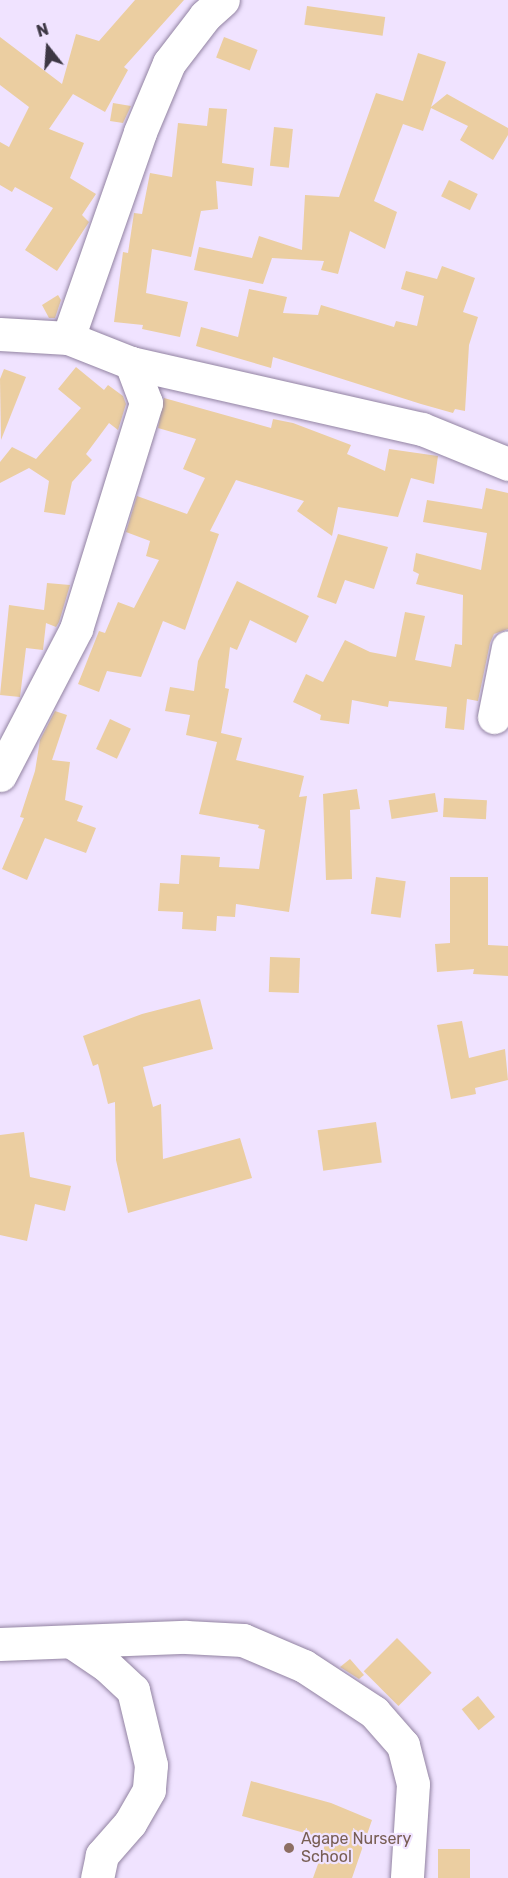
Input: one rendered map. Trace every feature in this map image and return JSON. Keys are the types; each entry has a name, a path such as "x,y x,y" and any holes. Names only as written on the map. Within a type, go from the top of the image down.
{"street":[{"path":"68,338 140,132 169,63 223,0"},
{"path":"0,334 68,338 131,363 422,429 508,464"},
{"path":"0,775 76,629 146,403 131,363"},
{"path":"494,717 508,647"},
{"path":"0,1644 186,1636 243,1640 304,1666 374,1712 403,1745 413,1784 407,1878"},
{"path":"72,1642 133,1690 151,1765 149,1790 130,1823 102,1855 97,1878"}],"building":[{"path":"135,0 184,0 124,67 128,70 105,112 73,94 49,129 84,143 70,178 96,194 82,215 89,222 57,271 25,250 53,208 15,187 12,192 0,185 0,142 9,147 29,107 0,85 0,37 62,84 76,34 99,41"},
{"path":"307,6 385,17 383,36 304,25"},
{"path":"224,37 258,50 250,70 216,58"},
{"path":"418,53 446,62 431,107 447,94 508,128 508,135 493,160 460,140 468,126 431,108 423,131 403,124 374,201 397,212 385,249 350,231 338,274 321,270 324,261 272,258 263,284 194,270 199,247 252,258 259,236 302,250 305,195 339,197 376,93 403,101"},
{"path":"113,103 131,106 123,123 110,121"},
{"path":"209,108 227,109 222,163 254,168 252,186 216,181 218,209 201,211 191,257 152,249 146,293 188,302 180,337 142,329 143,325 114,322 123,252 128,253 134,213 142,214 150,173 172,177 178,123 207,126"},
{"path":"274,127 293,129 289,168 270,166"},
{"path":"449,180 478,194 470,210 441,196"},
{"path":"442,266 475,278 463,312 478,317 469,345 465,411 455,409 453,413 421,404 273,357 271,368 196,346 201,327 238,337 249,289 287,297 283,313 318,315 321,305 394,327 396,321 417,326 424,296 401,289 406,271 437,279"},
{"path":"58,295 61,300 55,318 49,318 42,305"},
{"path":"76,367 104,390 108,385 123,396 126,404 118,430 109,423 86,454 92,460 72,482 65,515 44,512 49,481 29,468 0,483 0,462 12,447 36,459 81,408 58,389"},
{"path":"4,369 26,377 1,440 0,379"},
{"path":"164,398 271,428 273,419 293,423 351,445 347,454 385,471 389,449 438,456 434,484 411,478 398,517 338,507 332,536 297,511 304,501 236,480 210,531 219,534 185,630 163,621 141,677 107,671 99,692 78,684 99,631 105,633 118,602 134,608 159,560 146,556 150,541 126,532 137,496 187,514 205,478 183,469 196,439 158,428"},
{"path":"486,488 508,493 508,629 494,634 490,643 478,701 467,699 464,730 445,728 447,707 389,701 388,707 352,700 349,724 320,720 321,715 293,702 306,674 323,682 345,640 370,652 396,657 405,612 425,616 415,660 451,667 455,644 462,645 463,595 416,584 419,574 413,571 416,553 481,570 487,533 423,522 427,500 482,509"},
{"path":"338,534 388,547 374,589 345,580 336,604 317,597"},
{"path":"237,581 309,616 296,643 250,620 237,650 230,647 225,688 229,689 221,733 242,738 236,760 304,776 299,797 307,796 289,912 236,904 235,917 217,916 216,931 182,929 183,912 158,911 160,883 179,884 181,855 220,857 219,867 259,869 265,830 258,828 259,825 199,814 217,742 186,735 190,715 165,711 170,687 194,691 198,661"},
{"path":"47,583 70,585 59,622 56,627 46,623 43,650 26,648 20,697 0,695 9,605 44,610"},
{"path":"55,711 67,715 52,760 70,762 65,800 83,806 77,821 96,828 86,853 45,838 27,880 2,869 24,818 20,817 35,771 40,740"},
{"path":"110,719 131,729 117,759 96,749"},
{"path":"357,789 360,809 350,810 352,879 326,880 323,794"},
{"path":"435,793 438,812 392,819 389,800"},
{"path":"444,798 487,800 486,819 443,817"},
{"path":"376,877 406,881 401,918 371,914"},
{"path":"450,877 488,877 488,945 508,946 508,976 473,974 474,969 437,972 435,944 450,943"},
{"path":"270,957 300,958 299,993 269,992"},
{"path":"200,999 213,1049 143,1067 153,1107 161,1104 163,1159 240,1138 252,1178 128,1213 116,1160 115,1102 108,1104 98,1064 93,1066 83,1036 142,1014"},
{"path":"462,1021 469,1058 505,1049 508,1080 475,1088 476,1094 451,1099 437,1025"},
{"path":"376,1122 382,1163 323,1171 318,1130"},
{"path":"24,1132 30,1177 71,1186 65,1211 35,1204 27,1241 0,1235 0,1135"},
{"path":"397,1638 432,1673 398,1706 364,1671"},
{"path":"350,1659 364,1675 359,1679 340,1667"},
{"path":"478,1696 495,1717 479,1730 462,1709"},
{"path":"251,1781 331,1803 372,1820 352,1878 313,1878 327,1839 242,1816"},
{"path":"438,1849 470,1849 470,1878 438,1878"}],"place":[{"name":"Agape Nursery School","path":"289,1848"}]}
